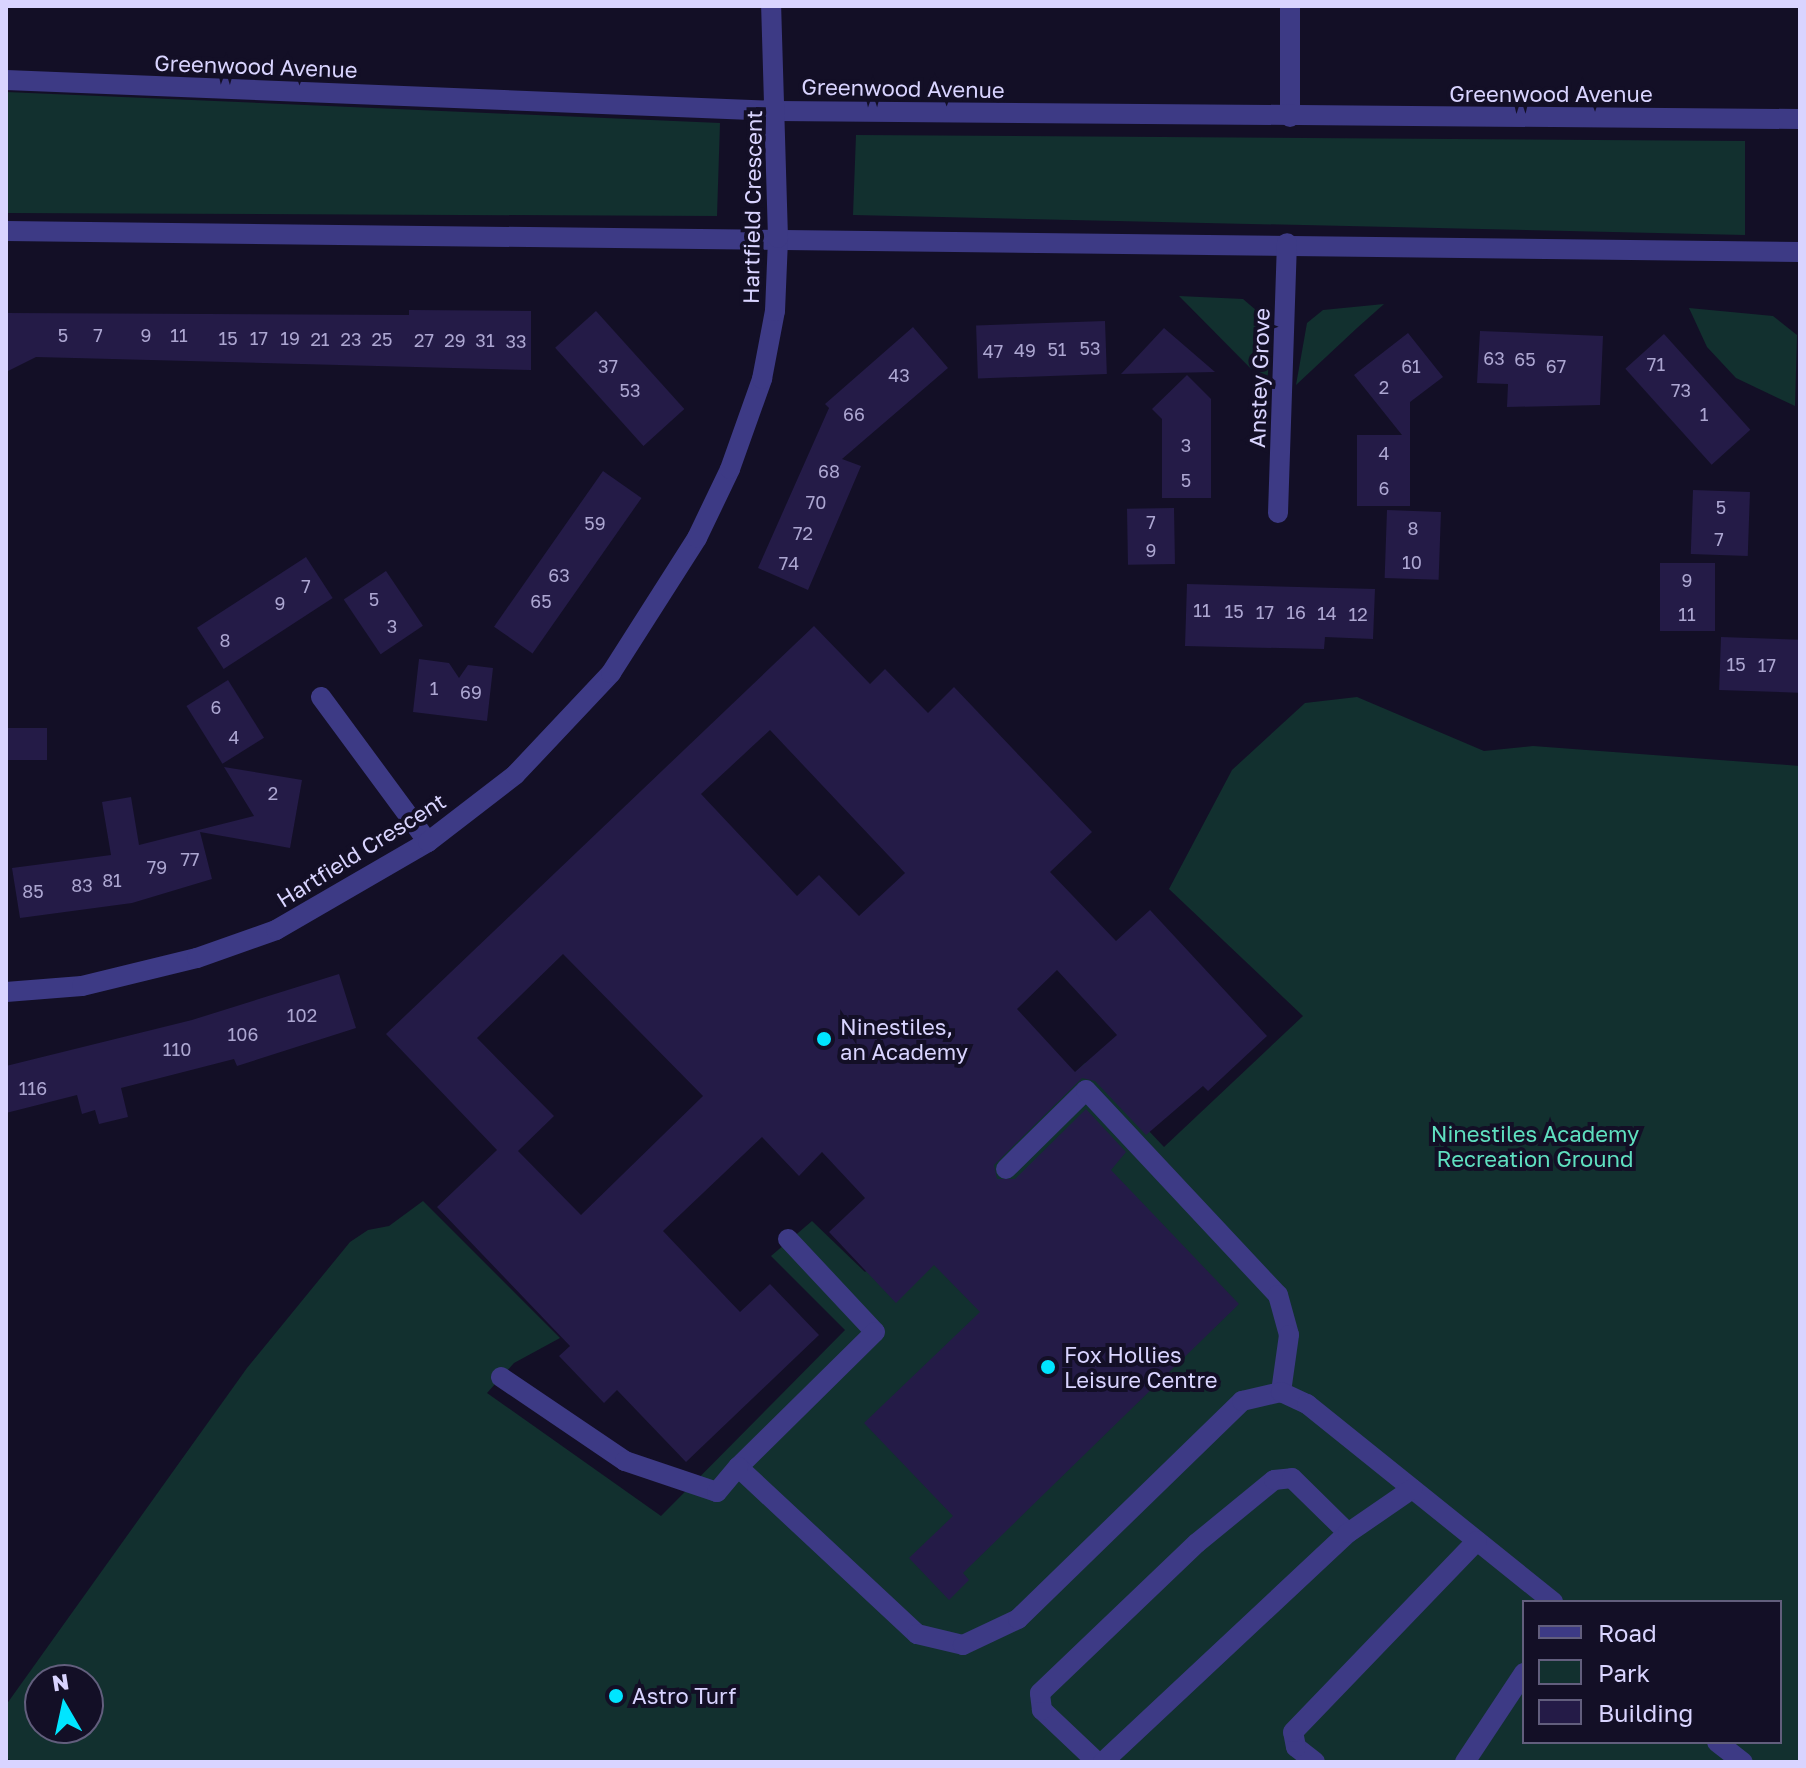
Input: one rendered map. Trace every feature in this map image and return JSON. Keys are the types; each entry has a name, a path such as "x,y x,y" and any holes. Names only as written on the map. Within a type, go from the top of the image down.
{"street":[{"name":"Hartfield Crescent","path":"6,992 82,986 197,958 276,930 428,842 515,775 611,673 691,550 730,469 762,379 775,311 778,238 777,111 771,6"},
{"path":"1290,6 1290,117"},
{"name":"Greenwood Avenue","path":"6,80 777,111 1800,119"},
{"path":"6,231 1287,243 1800,252"},
{"name":"Anstey Grove","path":"1278,513 1287,243"},
{"path":"321,697 428,842"},
{"path":"1006,1169 1086,1090 1278,1295 1289,1335 1281,1392"},
{"path":"501,1377 625,1461 717,1492 738,1467 875,1332 788,1239"},
{"path":"738,1467 917,1634 963,1645 1018,1619 1242,1401 1281,1392 1297,1396 1551,1600"},
{"path":"1097,1762 1042,1710 1040,1693 1197,1543 1274,1480 1292,1478 1348,1533"},
{"path":"1103,1762 1348,1533 1412,1489"},
{"path":"1315,1762 1296,1747 1293,1732 1477,1541"},
{"path":"1465,1762 1522,1676"},
{"path":"1720,1744 1743,1762"}],"green space":[{"path":"6,92 720,123 717,216 6,213"},
{"path":"856,135 1745,141 1745,235 853,215"},
{"path":"1179,296 1243,299 1264,317 1270,348 1267,385"},
{"path":"1384,304 1296,385 1307,323 1323,310"},
{"path":"1689,308 1773,316 1797,335 1795,406 1736,378 1707,347"},
{"name":"Ninestiles Academy Recreation Ground","path":"1357,697 1484,751 1533,746 1800,766 1800,1762 13,1762 6,1758 6,1705 24,1680 24,1744 104,1744 104,1664 35,1664 247,1368 350,1242 368,1230 389,1226 423,1201 560,1338 514,1363 487,1393 661,1516 845,1330 771,1256 812,1221 865,1272 1085,1063 1164,1147 1303,1016 1169,889 1232,770 1305,703"}],"building":[{"path":"409,310 531,311 531,370 36,357 6,372 6,313 409,315"},
{"path":"596,311 684,409 643,446 555,348"},
{"path":"1105,321 1107,374 978,378 976,326"},
{"path":"913,327 948,368 842,459 861,466 808,590 758,568 829,408 825,404"},
{"path":"1164,328 1215,372 1121,374"},
{"path":"1480,331 1603,336 1600,405 1507,407 1508,384 1477,383"},
{"path":"1408,333 1443,377 1410,402 1410,506 1357,506 1357,435 1402,435 1354,375"},
{"path":"1664,334 1750,430 1712,465 1625,369"},
{"path":"1187,375 1211,399 1211,498 1162,498 1162,419 1152,409"},
{"path":"603,471 642,498 533,654 494,627"},
{"path":"1693,490 1750,492 1748,556 1691,554"},
{"path":"1174,508 1175,564 1128,565 1127,509"},
{"path":"1387,510 1441,512 1439,580 1385,578"},
{"path":"306,557 333,598 224,669 197,628"},
{"path":"1660,563 1715,563 1715,631 1660,631"},
{"path":"386,571 423,626 381,654 344,600"},
{"path":"1187,584 1375,589 1373,639 1325,637 1324,649 1185,646"},
{"path":"814,626 870,684 885,669 928,713 954,687 1092,832 1050,872 1116,941 1150,910 1267,1036 1208,1091 1203,1086 1146,1135 1095,1081 1082,1078 994,1165 997,1179 1015,1179 1086,1109 1126,1152 1111,1170 1239,1304 963,1573 969,1580 949,1600 909,1558 953,1516 864,1423 980,1312 934,1265 896,1303 829,1232 865,1198 822,1152 799,1176 762,1137 663,1231 740,1312 770,1284 819,1335 686,1462 617,1390 604,1403 559,1356 570,1346 437,1207 497,1150 386,1034","holes":["770,730 905,873 859,916 819,875 797,896 701,794","563,954 703,1096 581,1215 518,1151 554,1116 477,1038","1057,970 1117,1035 1075,1072 1017,1009"]},
{"path":"1721,637 1800,640 1798,693 1719,690"},
{"path":"419,659 449,663 459,678 468,665 493,668 487,721 413,712"},
{"path":"228,680 264,738 222,764 186,706"},
{"path":"8,728 47,728 47,760 8,760"},
{"path":"224,767 302,780 290,848 200,832 212,879 132,903 20,918 12,868 111,855 102,802 131,797 139,845 254,816"},
{"path":"339,974 356,1028 237,1066 234,1059 121,1088 128,1117 99,1124 95,1110 82,1114 77,1095 6,1113 6,1066 192,1020"}],"place":[{"name":"Ninestiles, an Academy","path":"824,1039"},
{"name":"Fox Hollies Leisure Centre","path":"1048,1367"},
{"name":"Astro Turf","path":"616,1696"}]}
